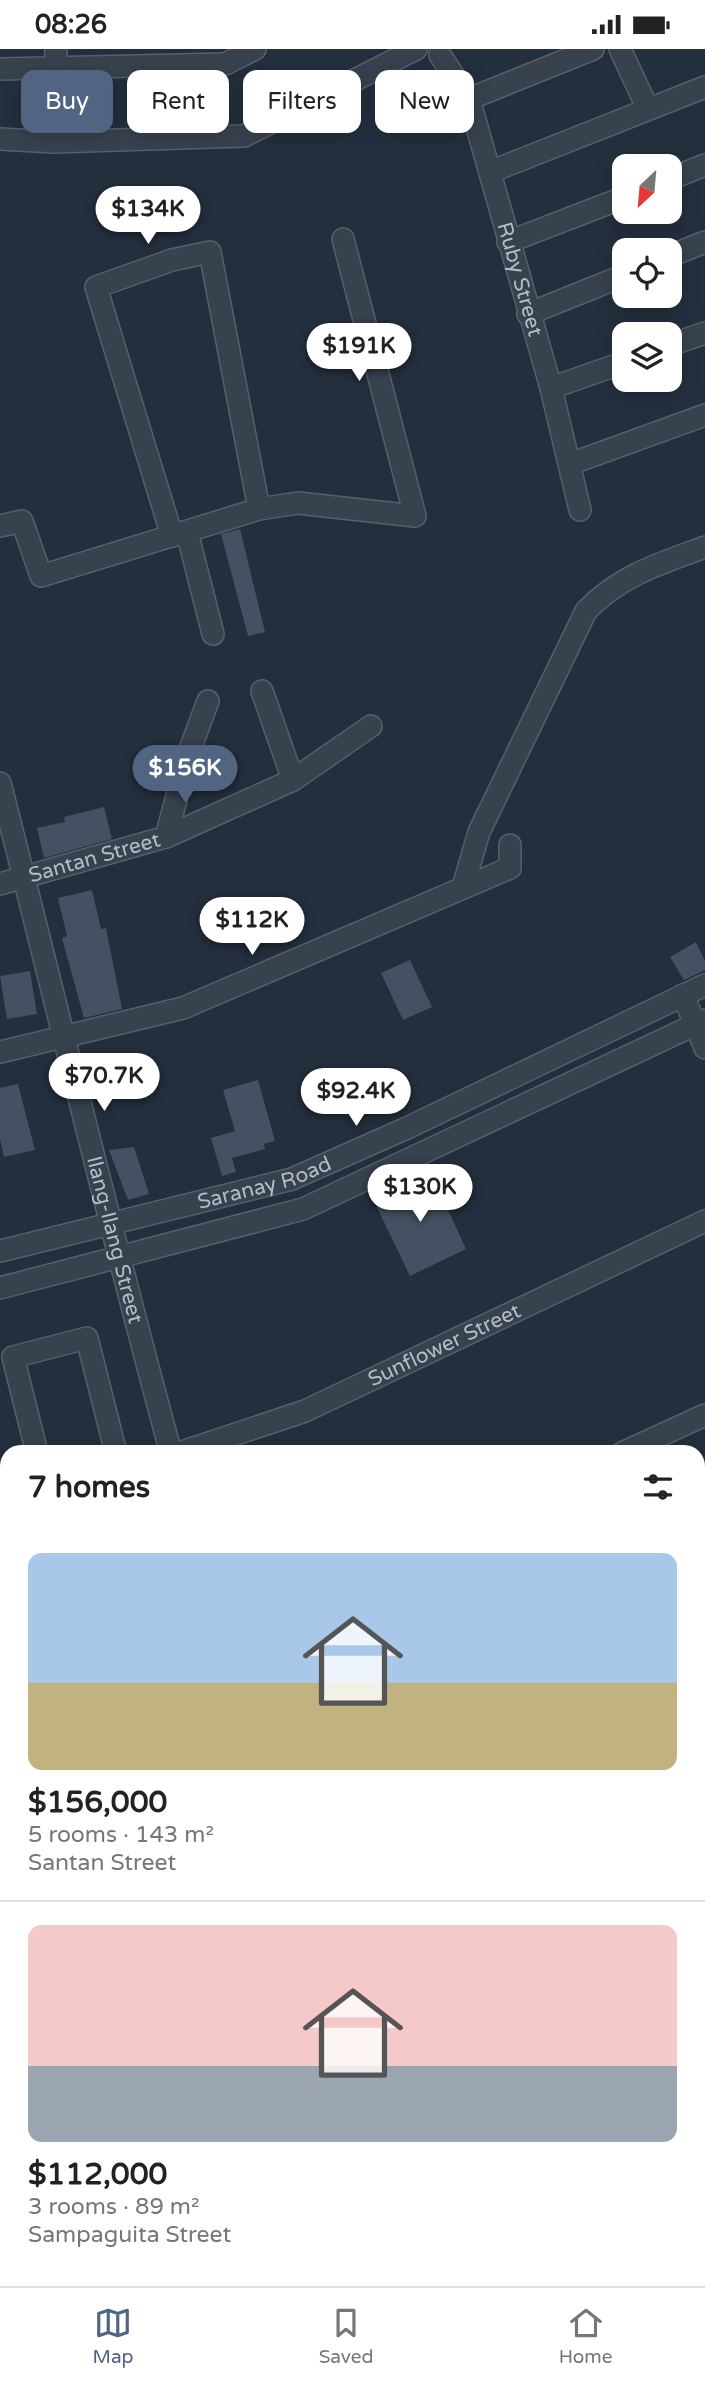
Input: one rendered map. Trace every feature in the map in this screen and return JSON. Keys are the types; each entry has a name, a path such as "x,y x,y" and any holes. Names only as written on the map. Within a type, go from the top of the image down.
{"street":[{"path":"0,69 56,60 225,64 255,49"},
{"path":"0,139 54,142 244,136 416,49"},
{"path":"474,97 593,49"},
{"path":"620,49 648,109"},
{"name":"Ruby Street","path":"440,55 450,70"},
{"path":"54,142 56,60"},
{"path":"490,172 705,87"},
{"name":"Ruby Street","path":"474,116 551,388 580,510"},
{"path":"682,174 705,165"},
{"path":"509,243 612,202"},
{"path":"0,526 22,521 41,576 259,509 298,503 415,516 343,239"},
{"path":"682,251 705,242"},
{"path":"213,634 96,287 172,260 209,253 259,509"},
{"path":"528,314 612,280"},
{"path":"682,341 705,333"},
{"path":"551,388 612,367"},
{"path":"570,464 705,415"},
{"path":"463,887 479,832 586,611 603,593 625,578 705,547"},
{"path":"262,691 293,780"},
{"path":"166,837 188,755 208,701"},
{"name":"Santan Street","path":"0,884 166,837 293,780 372,726"},
{"name":"Ilang-Ilang Street","path":"0,783 65,1036 108,1223 170,1445"},
{"path":"0,1052 183,1007 289,965 510,868 510,845"},
{"name":"Saranay Road","path":"0,1251 292,1179 407,1128 705,985"},
{"path":"683,995 700,1023 705,1048"},
{"name":"Saranay Road","path":"0,1288 303,1209 700,1023"},
{"name":"Sunflower Street","path":"203,1445 305,1411 705,1221"},
{"path":"35,1445 13,1357 87,1338 114,1445"},
{"path":"639,1445 705,1415"}],"building":[{"path":"240,529 265,632 248,636 221,534"},
{"path":"104,807 112,839 44,858 37,828 65,822 64,817"},
{"path":"92,890 101,929 106,928 122,1009 84,1018 62,938 67,936 58,898"},
{"path":"696,942 705,961 705,970 684,980 670,957"},
{"path":"410,960 432,1007 403,1020 381,973"},
{"path":"30,971 37,1014 7,1019 0,976"},
{"path":"258,1080 275,1141 264,1144 265,1149 232,1158 236,1172 222,1176 211,1138 235,1131 223,1090"},
{"path":"18,1084 35,1150 4,1157 0,1139 0,1088"},
{"path":"134,1147 149,1194 128,1200 109,1150"},
{"path":"431,1173 466,1249 410,1276 373,1199"}]}
